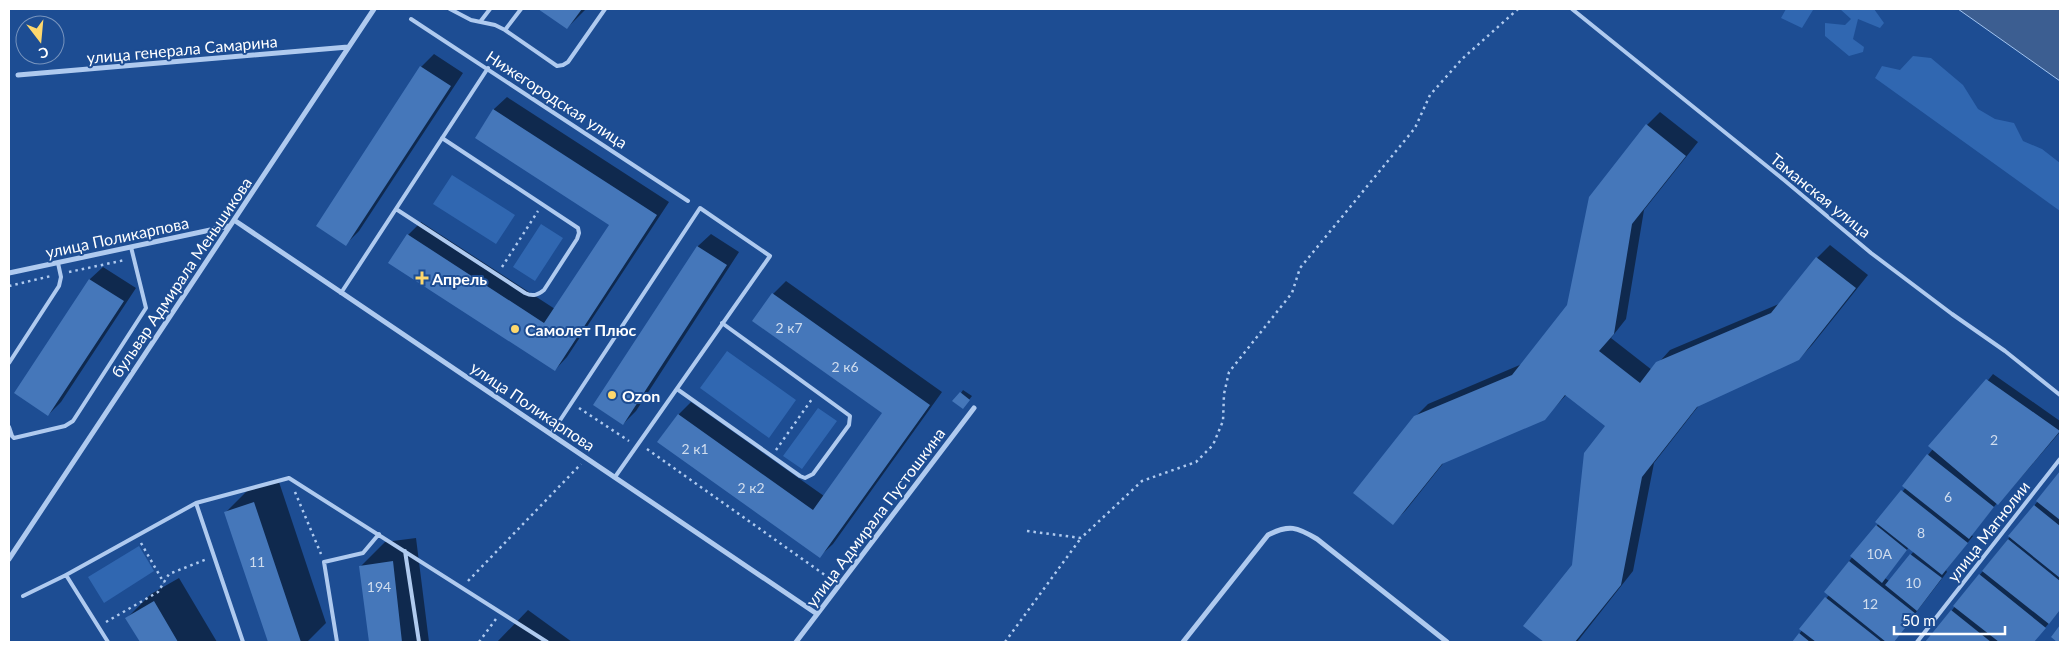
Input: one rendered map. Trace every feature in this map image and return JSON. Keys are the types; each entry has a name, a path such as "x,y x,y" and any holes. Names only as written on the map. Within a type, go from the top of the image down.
{"street":[{"name":"бульвар Адмирала Меньшикова","path":"9,559 374,9"},
{"name":"улица генерала Самарина","path":"18,75 348,47"},
{"name":"улица Поликарпова","path":"234,220 818,614"},
{"name":"улица Поликарпова","path":"9,273 230,226"},
{"name":"улица Адмирала Пустошкина","path":"796,642 974,408"},
{"path":"1183,642 1268,535 1281,529 1295,528 1303,530 1317,539 1448,642"}],"lane":[{"path":"450,9 471,20 495,25 505,30 557,66 564,65 605,9"},
{"path":"480,22 490,9"},
{"path":"505,30 521,9"},
{"name":"Таманская улица","path":"1572,9 1784,180 1871,253 2005,351 2060,395"},
{"name":"Нижегородская улица","path":"411,19 688,201"},
{"path":"341,292 488,68"},
{"path":"396,209 531,296 538,295 554,275 579,233 574,224 442,138"},
{"path":"551,434 700,208 770,256 615,477"},
{"path":"9,427 14,438 65,426 73,421 146,308 131,247"},
{"path":"9,363 59,286 58,262"},
{"path":"677,389 800,476 810,477 849,425 850,416 722,324"},
{"name":"улица Магнолии","path":"1917,642 2060,459"},
{"path":"23,596 66,575 196,503 289,478 548,642"},
{"path":"196,503 243,642"},
{"path":"337,642 324,562 363,553 379,534"},
{"path":"405,551 419,642"},
{"path":"66,575 108,642"}],"path":[{"path":"1005,642 1081,538 1129,491 1142,481 1196,462 1213,445 1223,421 1224,394 1229,372 1292,293 1300,268 1415,128 1430,95 1462,59 1518,9"},
{"path":"497,275 543,204"},
{"path":"9,286 134,258"},
{"path":"772,456 818,392"},
{"path":"572,403 638,444 839,586"},
{"path":"462,587 586,458"},
{"path":"289,478 324,562"},
{"path":"1027,531 1081,538"},
{"path":"134,537 140,540 164,583"},
{"path":"98,626 158,592 169,574 214,557"},
{"path":"480,642 501,612"}],"shaded area":[{"path":"1786,9 1819,9 1813,10 1802,28 1781,18"},
{"path":"1840,9 1874,9 1884,23 1880,28 1858,19 1853,39 1864,47 1863,52 1849,56 1825,36 1825,23 1845,25 1851,19"},
{"path":"1958,9 2060,9 2060,81"},
{"path":"1913,56 1931,58 1963,85 1978,109 1995,119 2014,123 2023,141 2042,149 2060,163 2060,211 1875,78 1882,66 1900,70"},
{"path":"452,175 515,215 496,244 433,204"},
{"path":"541,224 563,238 535,281 513,267"},
{"path":"727,351 796,400 769,438 700,388"},
{"path":"818,408 837,421 802,469 783,456"},
{"path":"139,546 154,571 104,603 88,577"}],"building":[{"path":"538,9 582,9 567,29"},
{"path":"420,66 451,86 346,246 316,226"},
{"path":"493,109 657,215 555,371 388,263 407,234 544,323 609,225 475,138"},
{"path":"1646,124 1686,156 1632,224 1614,334 1599,351 1640,383 1656,362 1771,313 1816,257 1856,288 1799,360 1697,407 1642,477 1621,585 1575,642 1544,642 1523,626 1572,565 1584,453 1605,426 1565,395 1545,420 1442,464 1393,525 1353,493 1414,416 1512,375 1567,305 1589,197"},
{"path":"697,246 727,265 623,425 593,405"},
{"path":"89,279 124,301 48,416 14,393"},
{"path":"772,293 930,405 820,558 657,442 678,414 813,510 882,413 752,321"},
{"path":"1986,379 2060,431 1998,505 1928,446"},
{"path":"960,392 970,400 963,409 952,401"},
{"path":"1927,454 1994,507 1969,539 1902,486"},
{"path":"2060,471 2060,520 2036,501"},
{"path":"1901,490 1968,543 1942,575 1875,522"},
{"path":"254,502 301,642 268,642 232,536 224,512"},
{"path":"2034,505 2060,526 2060,578 2008,536"},
{"path":"1876,525 1907,550 1882,583 1850,556"},
{"path":"2008,539 2060,581 2060,610 2049,624 1982,571"},
{"path":"1910,554 1942,578 1917,611 1885,585"},
{"path":"393,561 402,642 369,642 359,566"},
{"path":"1849,561 1916,614 1894,642 1886,642 1824,592"},
{"path":"1979,574 2046,628 2034,642 1999,642 1953,606"},
{"path":"1825,597 1882,642 1816,642 1799,629"},
{"path":"154,601 178,642 140,642 125,618"},
{"path":"1951,610 1991,642 1925,642"},
{"path":"2060,625 2060,642 2057,642 2051,637"},
{"path":"1799,633 1810,642 1792,642"}],"place":[{"name":"Апрель","path":"422,278"},
{"name":"Самолет Плюс","path":"515,329"},
{"name":"Ozon","path":"612,395"}]}
